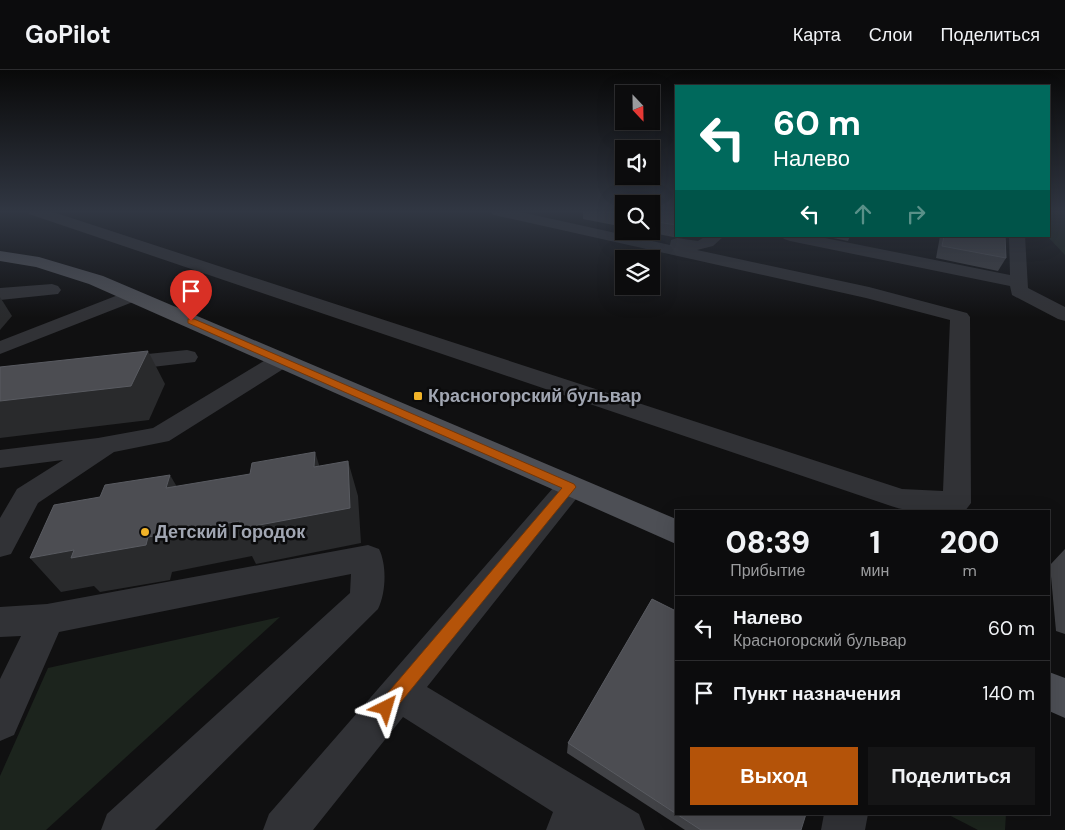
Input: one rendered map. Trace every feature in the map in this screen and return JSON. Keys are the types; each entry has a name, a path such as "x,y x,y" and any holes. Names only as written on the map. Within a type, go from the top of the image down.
{"main road":[{"path":"0,256 39,262 80,274 675,532"},
{"path":"1050,691 1065,698"}],"street":[{"path":"141,246 901,499 957,503 960,317 869,294 654,246"},
{"path":"842,246 1019,282"},
{"path":"1017,246 1020,290 1065,315"},
{"path":"0,294 52,290"},
{"path":"0,348 131,296"},
{"path":"98,366 187,357"},
{"path":"0,459 106,446 160,435 280,361"},
{"path":"0,545 27,496 106,446"},
{"path":"285,830 570,487"},
{"path":"0,622 47,619 368,558 366,599 122,830"},
{"path":"0,721 47,619"},
{"path":"399,692 575,817 623,830"}],"lane":[{"path":"843,830 846,815"}],"shaded area":[{"path":"1057,246 1065,246 1065,255"},
{"path":"280,617 46,830 0,830 0,776 48,668"},
{"path":"949,815 1006,815 1005,830 978,830"}],"building":[{"path":"944,246 1005,246 1006,258"},
{"path":"148,351 131,386 0,401 0,367"},
{"path":"315,452 314,467 348,461 350,508 238,529 240,521 148,537 146,545 71,558 74,550 30,558 54,505 100,497 105,485 170,475 166,488 250,474 252,463"},
{"path":"652,599 675,610 675,813 568,743"},
{"path":"678,815 806,815 801,830 701,830"}],"place":[{"name":"Красногорский бульвар","path":"418,396"},
{"name":"Детский Городок","path":"145,532"}],"route":[{"path":"191,321 570,487 386,708"}]}
